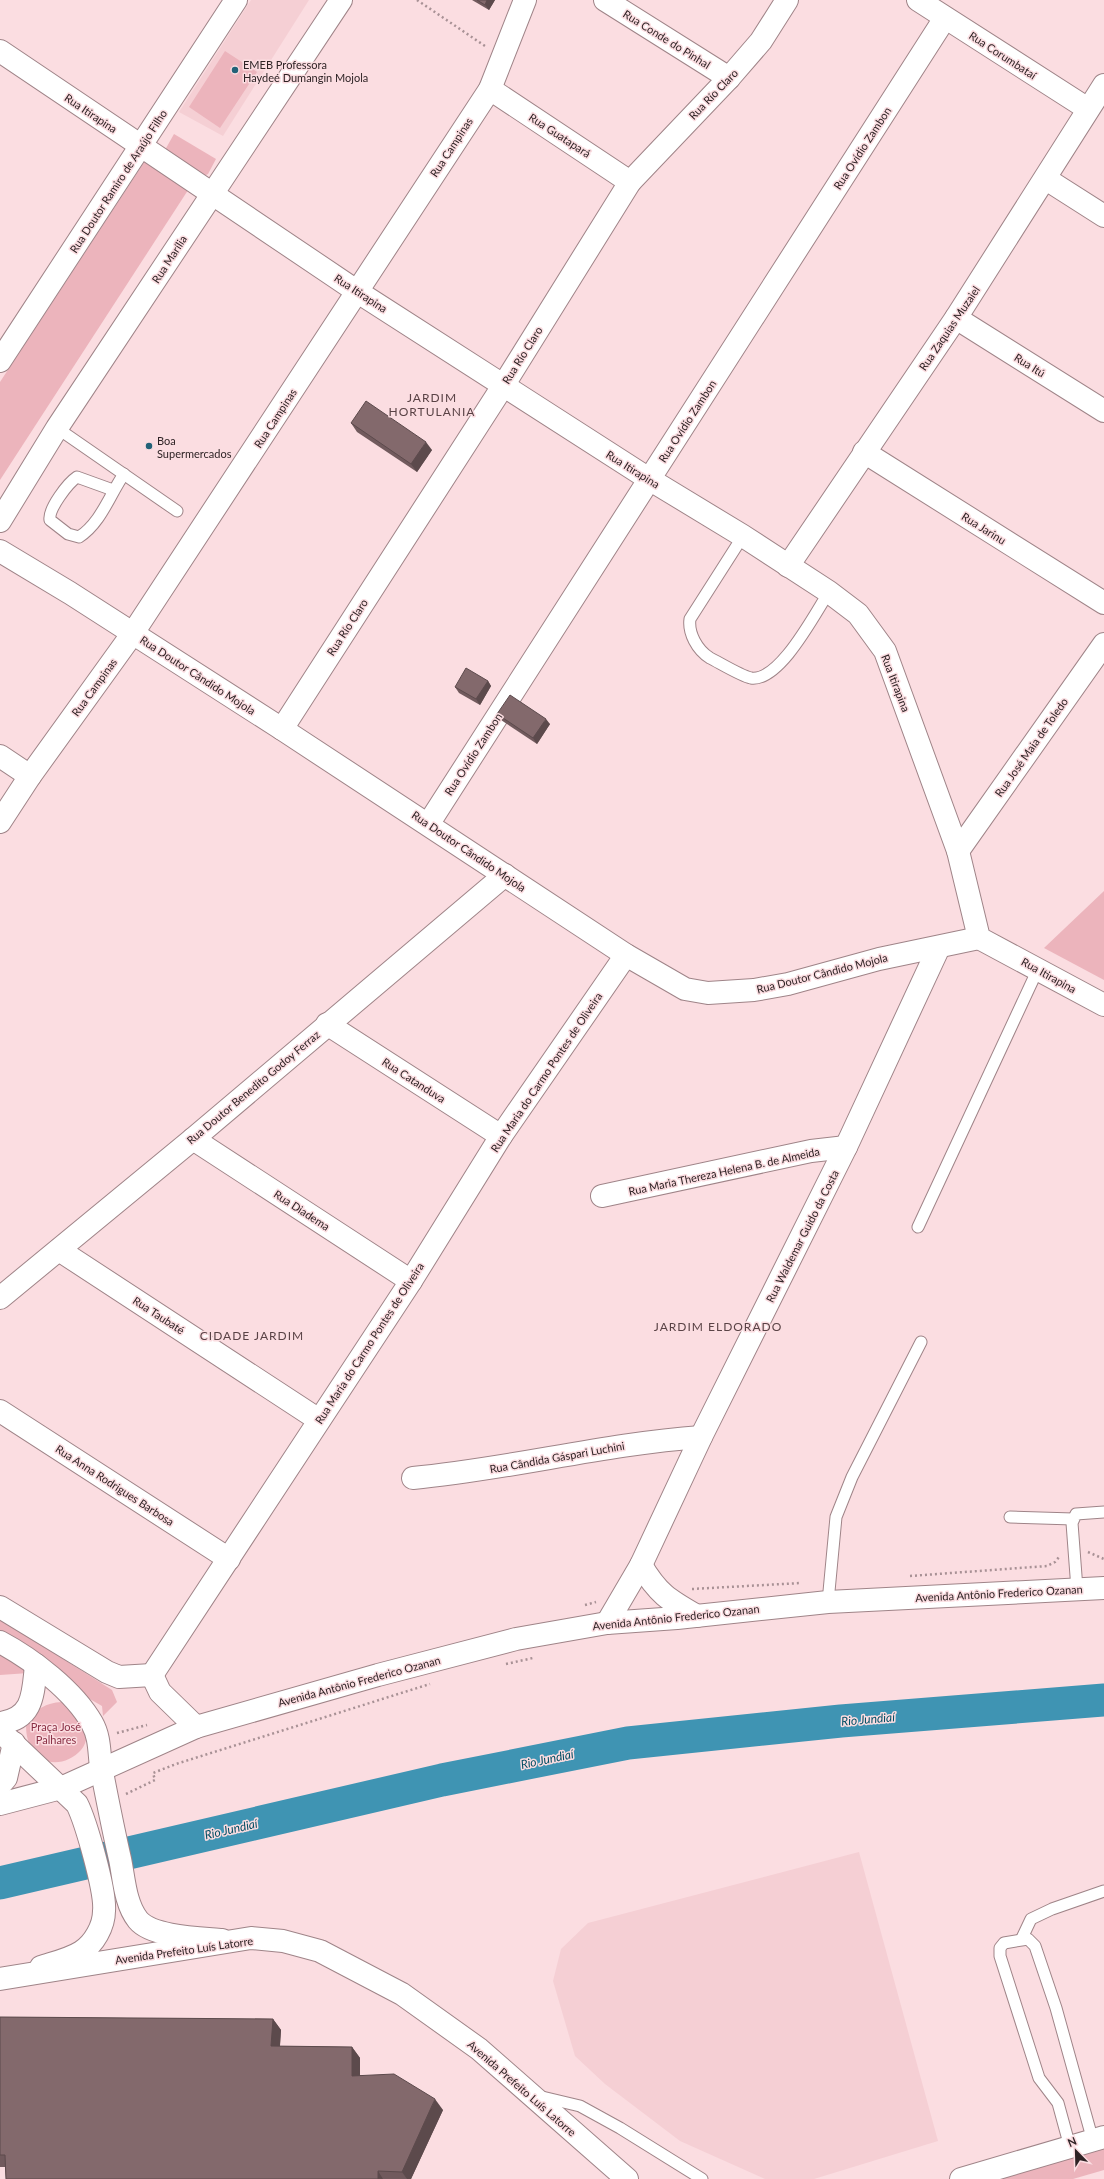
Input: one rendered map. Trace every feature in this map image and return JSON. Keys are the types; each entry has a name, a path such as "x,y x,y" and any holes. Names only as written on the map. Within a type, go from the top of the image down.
{"street":[{"name":"Rua Doutor Ramiro de Araújo Filho","path":"0,361 236,0"},
{"name":"Rua Marília","path":"0,521 57,428 341,0"},
{"name":"Rua Campinas","path":"0,822 30,776 133,633 490,89 525,0"},
{"name":"Rua Conde do Pinhal","path":"605,0 729,78"},
{"name":"Rua Río Claro","path":"282,729 502,386 630,182 729,78 761,41 787,0"},
{"name":"Rua Corumbataí","path":"918,0 1088,109"},
{"name":"Rua Ovídio Zambon","path":"428,823 945,18"},
{"name":"Rua Itirapina","path":"0,51 140,147 358,292 502,386 649,479 743,536 829,592 858,614 885,651 958,851 979,938 1104,1005"},
{"name":"Rua Zaquias Muzaiel","path":"788,566 956,318 1046,179 1104,85"},
{"name":"Rua Guatapará","path":"490,89 630,182"},
{"path":"1046,179 1104,216"},
{"name":"Rua Itú","path":"956,318 1104,411"},
{"name":"Rua Jarinu","path":"864,452 1104,603"},
{"name":"Rua Doutor Cândido Mojola","path":"0,551 133,633 428,823 626,955 685,989 708,993 734,992 788,984 879,959 979,938"},
{"name":"Rua José Maia de Toledo","path":"958,851 1104,644"},
{"path":"0,756 30,776"},
{"name":"Rua Doutor Benedito Godoy Ferraz","path":"0,1298 193,1139 327,1024 505,875"},
{"name":"Rua Waldemar Guido da Costa","path":"607,1623 640,1565 701,1437 846,1147 938,947"},
{"name":"Rua Maria do Carmo Pontes de Oliveira","path":"152,1675 411,1281 501,1136 626,955"},
{"name":"Rua Catanduva","path":"327,1024 501,1136"},
{"name":"Rua Diadema","path":"193,1139 411,1281"},
{"name":"Rua Maria Thereza Helena B. de Almeida","path":"602,1196 811,1151 846,1147"},
{"name":"Rua Taubaté","path":"59,1250 320,1420"},
{"name":"Rua Anna Rodrigues Barbosa","path":"0,1411 229,1559"},
{"name":"Rua Cândida Gáspari Luchini","path":"413,1478 456,1474 651,1441 701,1437"},
{"path":"640,1565 656,1588 669,1600 697,1616"},
{"name":"Avenida Antônio Frederico Ozanan","path":"61,1788 196,1727 378,1675 516,1639 607,1623 697,1616 828,1602 1104,1588"},
{"path":"0,1606 107,1672 119,1677 152,1675 160,1692 196,1727"},
{"path":"0,1642 36,1666 67,1691 93,1724 98,1740 102,1770 127,1893 138,1920 149,1928 175,1935 229,1941"},
{"path":"0,1724 20,1716 28,1708 32,1698 36,1666"},
{"path":"0,1786 6,1778 7,1737"},
{"path":"7,1737 77,1804 84,1817 105,1910 99,1930 81,1952 10,1977"},
{"path":"0,1804 61,1788"},
{"name":"Avenida Prefeito Luís Latorre","path":"10,1977 251,1938 283,1941 320,1951 402,1994 480,2049 626,2179"},
{"path":"967,2178 1098,2139"}],"lane":[{"path":"57,428 177,511"},
{"path":"112,490 77,477 68,486 51,511 50,520 68,534 79,537 93,527 112,490 124,474"},
{"path":"743,536 690,619 688,628 694,642 708,656 751,678 765,676 784,659 829,592"},
{"path":"918,1227 1038,969"},
{"path":"828,1602 836,1516 852,1477 921,1342"},
{"path":"1077,1589 1073,1519 1076,1514 1104,1512"},
{"path":"1010,1516 1073,1519"},
{"path":"1022,1938 1031,1919 1052,1909 1104,1891"},
{"path":"1070,2147 1058,2103 1039,2078 1000,1956 1000,1948 1004,1943 1022,1938 1028,1938 1035,1946 1098,2139"},
{"path":"532,2094 580,2106 620,2128 702,2179"}],"path":[{"path":"417,0 502,57"},
{"path":"904,1576 1047,1566 1055,1562 1061,1555 1086,1551 1092,1555 1104,1558"},
{"path":"656,1588 706,1590 829,1581"},
{"path":"499,1666 536,1658"},
{"path":"110,1806 155,1780 153,1773 176,1764 432,1684"}],"shaded area":[{"name":"EMEB Professora Haydeé Dumangin Mojola","path":"251,0 309,0 223,136 179,112"},
{"path":"859,1852 938,2141 814,2179 765,2179 680,2141 605,2084 575,2056 553,1981 561,1949 588,1923"}],"green space":[{"path":"225,51 257,72 220,128 189,107"},
{"path":"174,134 216,159 208,174 204,176 165,150"},
{"path":"145,161 192,184 0,480 0,382"},
{"path":"1104,891 1104,980 1044,948"},
{"name":"Praça José Palhares","path":"0,1619 112,1690 117,1702 103,1716 102,1706 43,1672 0,1675"},
{"name":"Praça José Palhares","path":"62,1702 70,1705 89,1733 82,1748 75,1756 61,1762 46,1761 34,1752 30,1745 26,1730 26,1721 42,1707"},
{"path":"1104,2147 1104,2170 1073,2179 993,2179"}],"building":[{"path":"477,0 487,0 485,5"},
{"path":"366,401 426,442 411,464 351,423"},
{"path":"466,668 488,681 476,699 455,687"},
{"path":"510,695 546,719 533,738 497,714"},
{"path":"0,2017 273,2019 271,2046 352,2047 352,2076 394,2074 435,2099 402,2172 378,2171 378,2179 6,2179 5,2155 0,2155"}],"waterway":[{"name":"Rio Jundiaí","path":"0,1883 442,1780 628,1743 841,1721 1104,1700"}],"place":[{"name":"EMEB Professora Haydeé Dumangin Mojola","path":"235,70"},
{"name":"Boa Supermercados","path":"149,446"}],"district":[{"name":"JARDIM HORTULANIA","path":"432,404"},
{"name":"JARDIM ELDORADO","path":"718,1326"},
{"name":"CIDADE JARDIM","path":"252,1335"}]}
